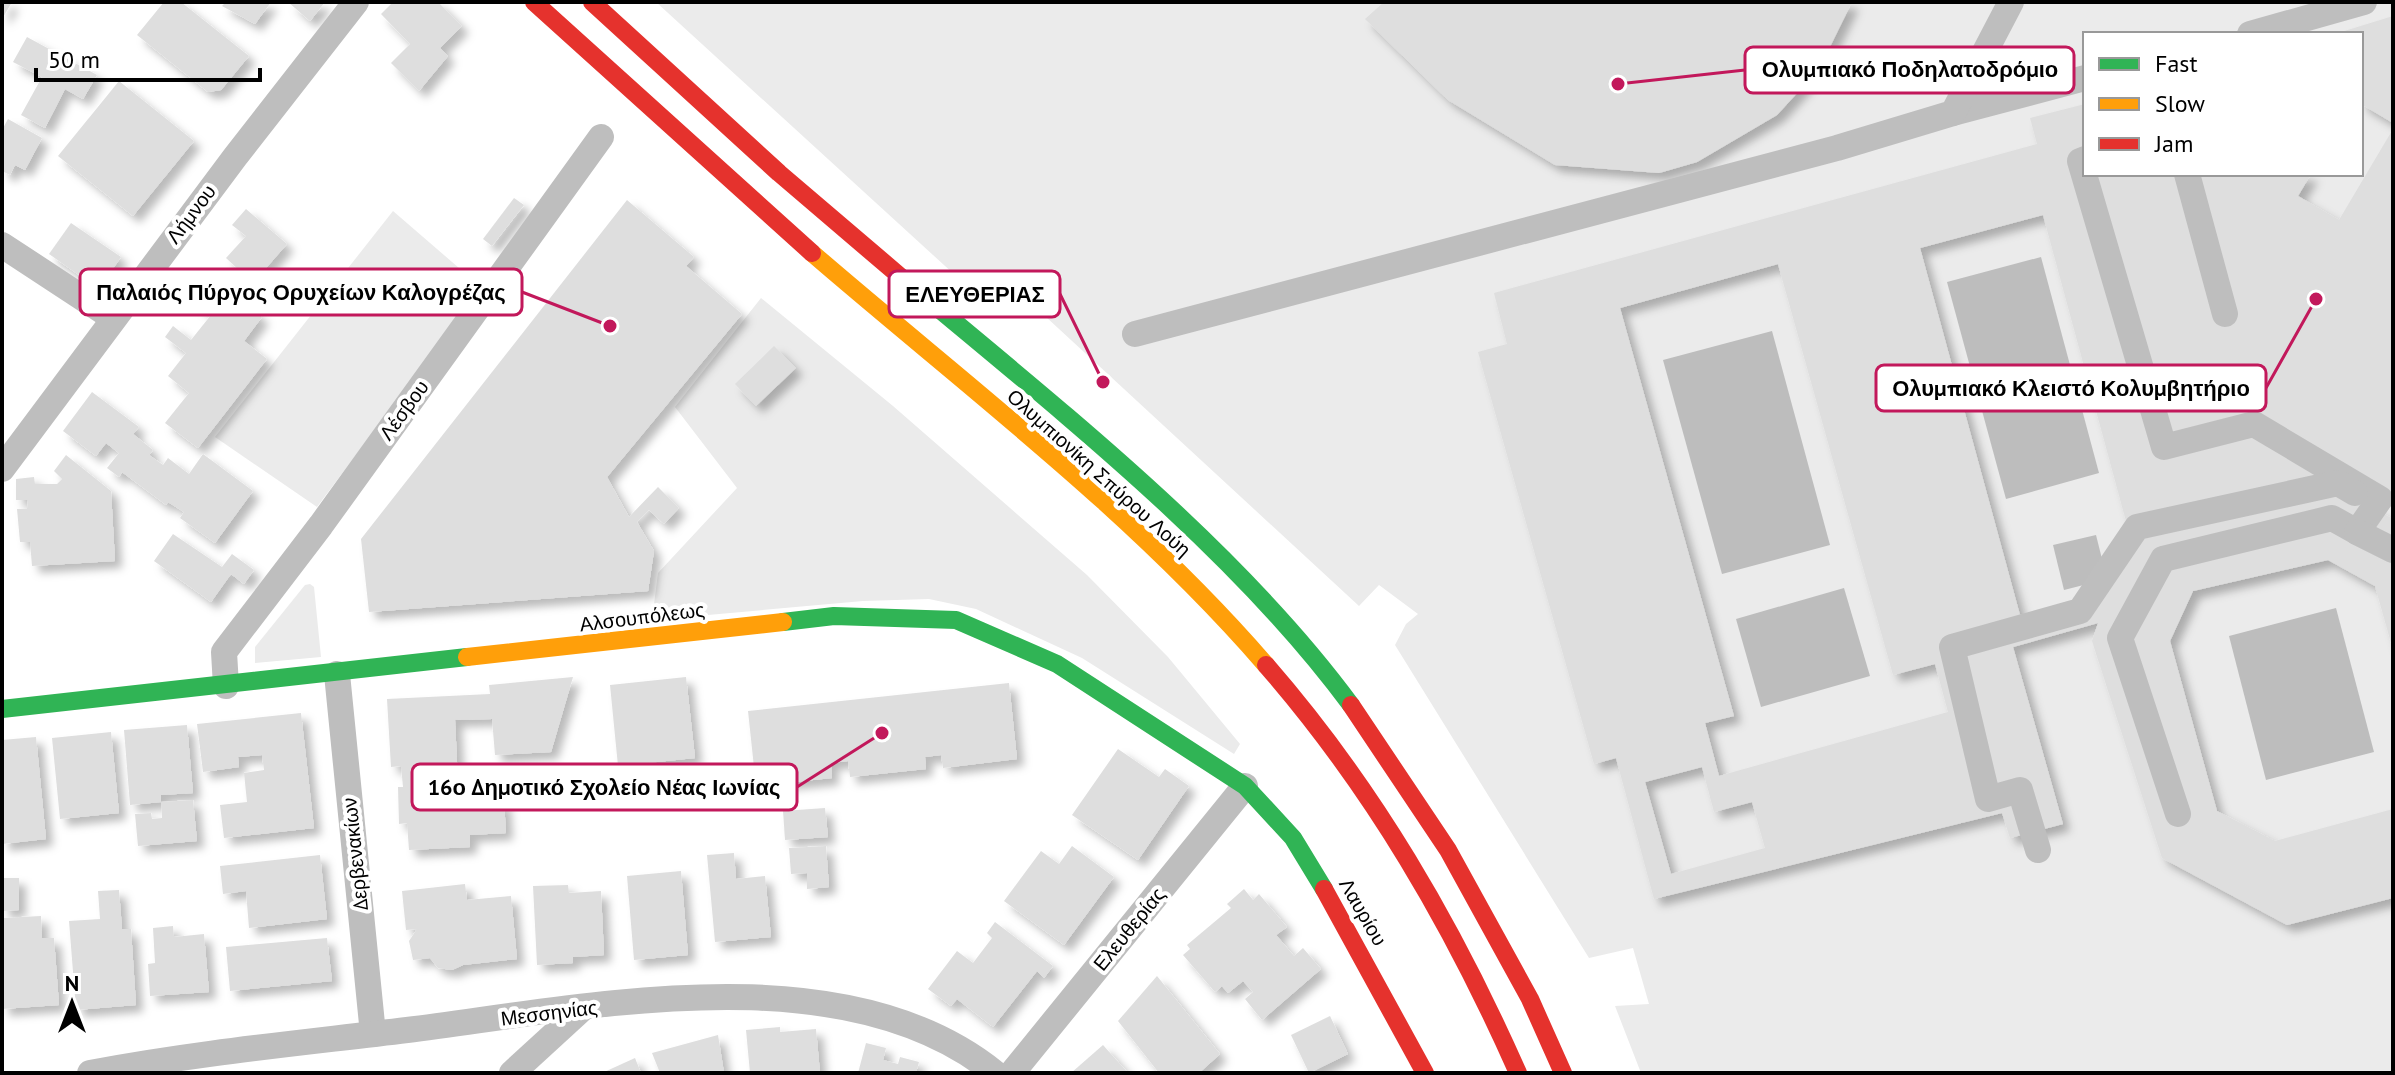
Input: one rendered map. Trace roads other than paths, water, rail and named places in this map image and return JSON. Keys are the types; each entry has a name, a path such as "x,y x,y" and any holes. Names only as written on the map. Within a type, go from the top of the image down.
{"main road":[{"name":"Ολυμπιονίκη Σπύρου Λούη","path":"534,2 769,217 1127,523 1263,661 1342,758 1402,847 1483,994 1518,1073"},
{"name":"Ολυμπιονίκη Σπύρου Λούη","path":"592,2 790,184 1099,447 1183,524 1290,631 1412,789 1538,1011 1563,1073"},
{"name":"Αλσουπόλεως","path":"2,709 337,674 834,616 956,620 1057,664 1245,786"},
{"name":"Λαυρίου","path":"1245,786 1293,838 1350,933 1425,1073"}],"street":[{"name":"Λήμνου","path":"2,469 113,318 356,2"},
{"path":"1953,113 2011,2"},
{"path":"2257,32 2364,2"},
{"path":"1135,334 1822,152 2083,79"},
{"name":"Λέσβου","path":"226,686 224,652 321,525 601,137"},
{"path":"2084,176 2164,447 2254,424 2380,499 2357,532"},
{"path":"2188,176 2225,314"},
{"path":"2,245 113,318"},
{"path":"2038,850 2020,790 1988,799 1952,647 2080,611 2137,527 2338,483 2376,504"},
{"path":"2178,814 2120,638 2163,559 2332,518 2393,550"},
{"name":"Δερβενακίων","path":"337,674 373,1034"},
{"name":"Ελευθερίας","path":"1012,1073 1245,786"},
{"name":"Μεσσηνίας","path":"90,1073 186,1054 583,1008 720,996 825,1003 923,1030 975,1057 995,1073"},
{"path":"512,1073 583,1008"}],"place":[{"name":"Ολυμπιακό Ποδηλατοδρόμιο","path":"1618,84"},
{"name":"Ολυμπιακό Κλειστό Κολυμβητήριο","path":"2316,299"},
{"name":"Παλαιός Πύργος Ορυχείων Καλογρέζας","path":"610,326"},
{"name":"ΕΛΕΥΘΕΡΙΑΣ","path":"1103,382"},
{"name":"16ο Δημοτικό Σχολείο Νέας Ιωνίας","path":"882,733"}]}
